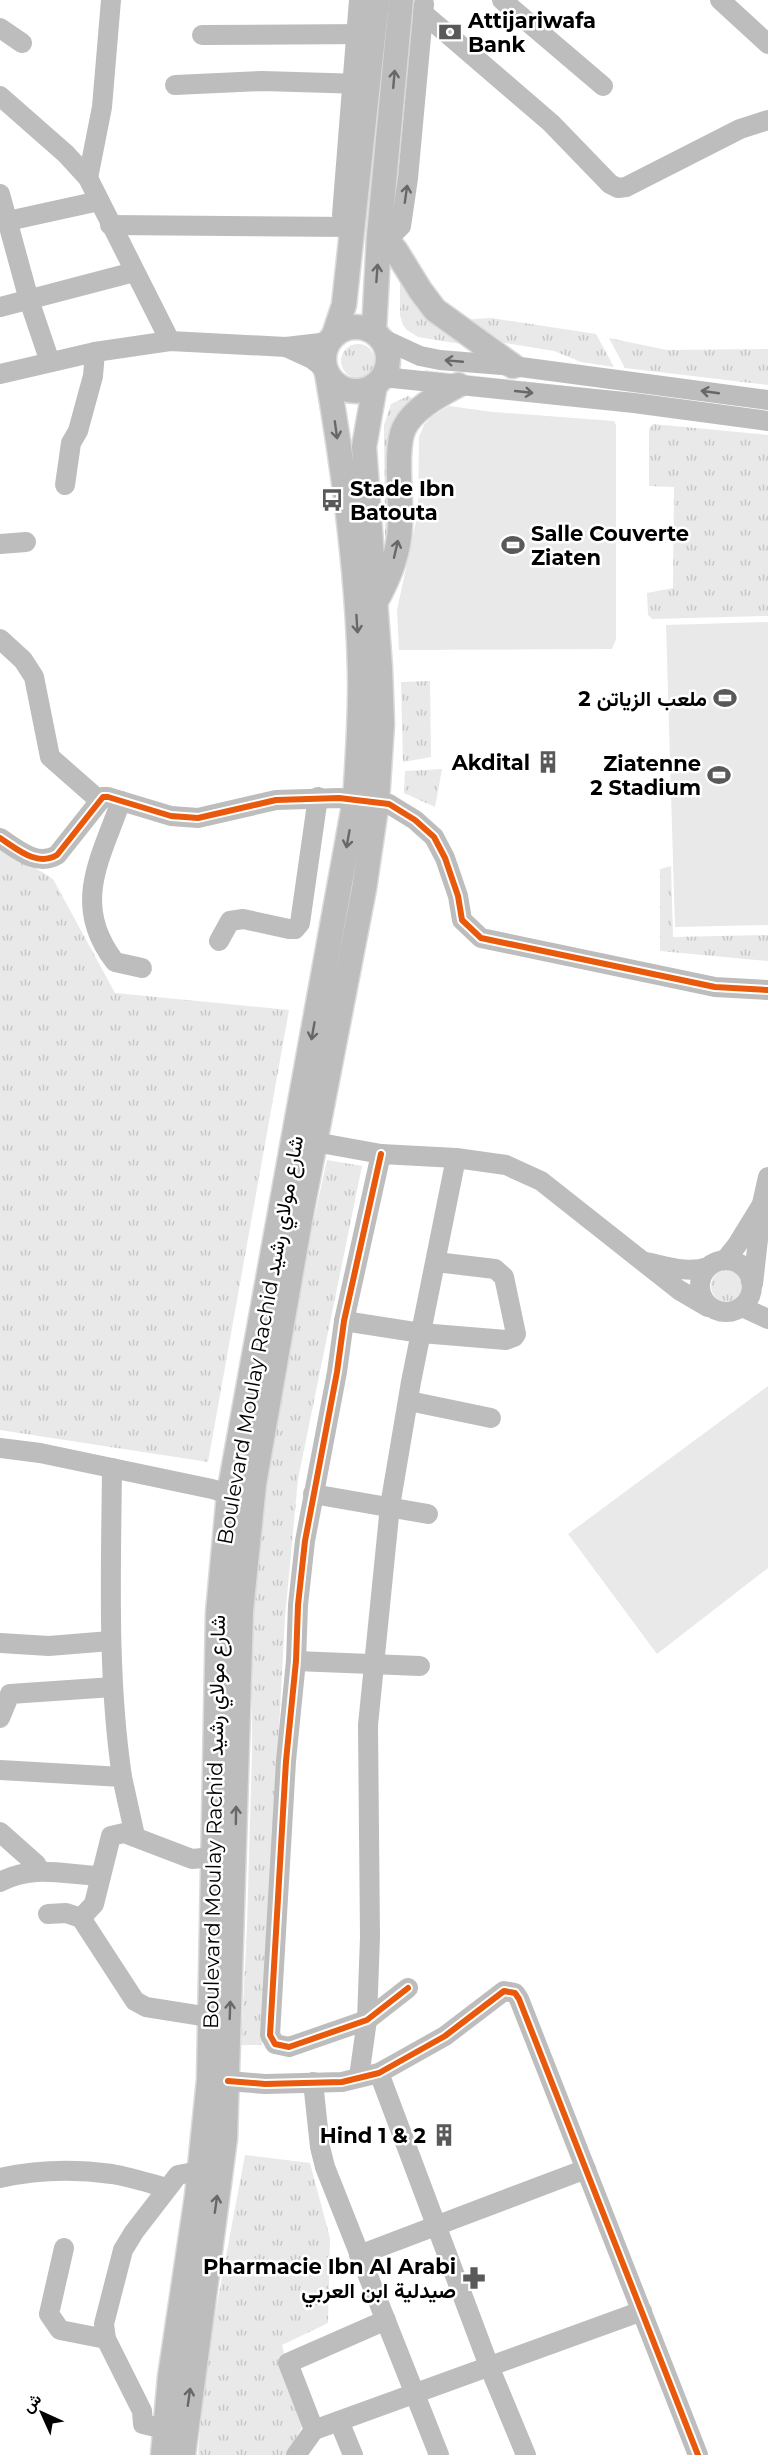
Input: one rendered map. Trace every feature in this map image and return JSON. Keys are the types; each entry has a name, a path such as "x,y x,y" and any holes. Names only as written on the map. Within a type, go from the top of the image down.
{"main road":[{"path":"331,339 343,329 353,327 377,335 387,347 388,357 387,368 379,381 364,390 354,391 343,388 334,382 327,371 325,351 344,305 346,227 360,84 366,34 377,0"},
{"path":"377,335 379,238 401,0"},
{"path":"379,238 389,243 400,256 435,310 513,366"},
{"name":"Boulevard Moulay Rachid شارع مولاي رشيد","path":"183,2455 225,2138 241,1611 254,1484 315,1142 364,889 366,800 351,538 327,371"},
{"name":"Boulevard Moulay Rachid شارع مولاي رشيد","path":"163,2455 164,2429 199,2171 208,2080 218,1614 229,1494 382,724 364,447 379,381"},
{"path":"375,603 390,572 398,543 401,443 405,428 422,408 458,385"}],"street":[{"path":"88,178 102,107 111,0"},
{"path":"202,36 366,34 359,0"},
{"path":"502,0 603,86"},
{"path":"720,0 768,44"},
{"path":"423,6 551,123 610,184 618,188 626,187 740,129 768,120"},
{"path":"400,256 423,6"},
{"path":"0,28 22,43"},
{"path":"175,85 262,81 360,84"},
{"path":"0,96 66,154 88,178 170,341"},
{"path":"0,194 29,300 50,362"},
{"path":"8,221 99,201"},
{"path":"110,225 346,227"},
{"path":"379,238 392,235 401,226"},
{"path":"0,307 134,272"},
{"path":"377,335 420,356 440,360 513,366 768,400"},
{"path":"0,374 95,352 170,341 286,347 331,339"},
{"path":"286,347 312,359 327,371"},
{"path":"65,485 71,443 78,431 93,376 95,352"},
{"path":"379,381 458,385 634,402 768,422"},
{"path":"0,544 26,542"},
{"path":"0,639 23,660 34,677 50,757 100,801"},
{"path":"0,838 39,860 49,860 57,855 100,801 108,797 171,816 198,818 276,800 318,797 389,804 415,820 434,837 445,858 458,896 462,920 481,938 715,987 768,990"},
{"path":"219,941 230,921 243,919 289,929 295,929 300,923 318,797"},
{"path":"121,801 92,885 94,926 115,962 142,968"},
{"path":"315,1142 381,1154 456,1158 506,1165 542,1181 679,1290 708,1307 725,1312 742,1307 752,1293 762,1204 768,1178"},
{"path":"381,1154 344,1321 337,1372 313,1494 298,1605 296,1661 286,1761 270,2035 275,2044 290,2047 367,2020 408,1988"},
{"path":"359,2077 367,2020 370,1937 368,1725 390,1506 456,1158"},
{"path":"708,1307 700,1291 700,1282 737,1245 762,1204"},
{"path":"344,1321 421,1333 506,1340 514,1337 516,1334 504,1277 500,1272 495,1269 436,1262"},
{"path":"643,1262 698,1270 717,1263 740,1263 747,1268 753,1284"},
{"path":"742,1307 768,1319"},
{"path":"409,1401 491,1418"},
{"path":"0,1448 40,1453 229,1494"},
{"path":"112,1468 110,1641 122,1777 135,1836"},
{"path":"313,1494 428,1514"},
{"path":"0,1643 49,1646 110,1641"},
{"path":"296,1661 374,1666 420,1666"},
{"path":"0,1718 10,1694 113,1687"},
{"path":"0,1770 122,1777"},
{"path":"0,1832 36,1864 40,1871"},
{"path":"81,1918 94,1904 111,1836 124,1833 135,1836 192,1859 213,1857"},
{"path":"0,1882 24,1873 40,1871 101,1876"},
{"path":"48,1914 66,1913 81,1918 135,2001 146,2007 209,2017"},
{"path":"228,2081 265,2084 342,2082 379,2073 445,2036 504,1991 514,1993 519,1999 697,2455"},
{"path":"379,2073 489,2366 526,2455"},
{"path":"313,2082 320,2147 325,2167 439,2455"},
{"path":"359,2255 586,2169"},
{"path":"0,2178 66,2171 88,2172 113,2174 167,2188"},
{"path":"164,2429 143,2424 142,2411 106,2339 104,2324 123,2250 134,2232 178,2175 199,2171"},
{"path":"64,2248 49,2314 60,2330 106,2339"},
{"path":"296,2455 314,2430 642,2311"},
{"path":"314,2430 288,2362 386,2320"},
{"path":"339,2421 353,2455"}],"green space":[{"path":"400,267 467,345 418,337 407,330 400,315"},
{"path":"491,318 596,334 614,367 581,362 554,351 505,343 482,333 462,320"},
{"path":"609,338 667,350 768,349 768,385 625,368"},
{"path":"358,344 370,349 375,361 370,373 358,378 346,373 341,361 346,349"},
{"path":"425,370 609,391 425,373"},
{"path":"408,396 414,399 388,541 385,537 384,425 391,404"},
{"name":"Salle Couverte Ziaten","path":"449,406 493,412 614,421 616,425 616,639 612,649 399,650 397,610 418,512 419,437 424,425 431,417"},
{"path":"653,424 768,435 768,616 652,619 648,615 647,593 673,588 674,487 649,486 649,429"},
{"name":"Ziatenne 2 Stadium","path":"768,622 768,925 675,927 666,625"},
{"path":"430,681 431,757 403,762 401,682"},
{"path":"442,769 435,807 404,793 405,771"},
{"path":"0,846 53,879 115,993 289,1010 208,1462 0,1430"},
{"path":"671,866 673,937 768,935 768,961 660,951 660,869"},
{"path":"327,1160 362,1166 298,1479 285,1617 262,2045 241,2045 252,1753 252,1623 260,1511 304,1264"},
{"path":"728,1269 740,1274 745,1286 740,1298 728,1303 716,1298 711,1286 716,1274"},
{"path":"768,1386 768,1568 657,1654 568,1534"},
{"path":"245,2155 310,2163 330,2238 328,2323 282,2345 302,2427 287,2455 198,2455 205,2368"}],"cycle path":[{"path":"0,838 27,855 42,859 50,858 57,855 103,797 171,816 198,818 276,800 339,798 389,804 415,820 434,837 445,858 458,896 462,920 481,938 715,987 768,990"},
{"path":"381,1154 344,1321 337,1372 305,1541 286,1761 270,2035 275,2044 289,2047 367,2020 408,1988"},
{"path":"228,2081 265,2084 342,2082 379,2073 445,2036 504,1991 515,1993 698,2455"}],"place":[{"name":"Attijariwafa Bank","path":"450,32"},
{"name":"Stade Ibn Batouta","path":"332,500"},
{"name":"Salle Couverte Ziaten","path":"513,545"},
{"name":"ملعب الزياتن 2","path":"725,698"},
{"name":"Akdital","path":"548,762"},
{"name":"Ziatenne 2 Stadium","path":"719,775"},
{"name":"Hind 1 & 2","path":"444,2135"},
{"name":"Pharmacie Ibn Al Arabi صيدلية ابن العربي","path":"474,2278"}]}
